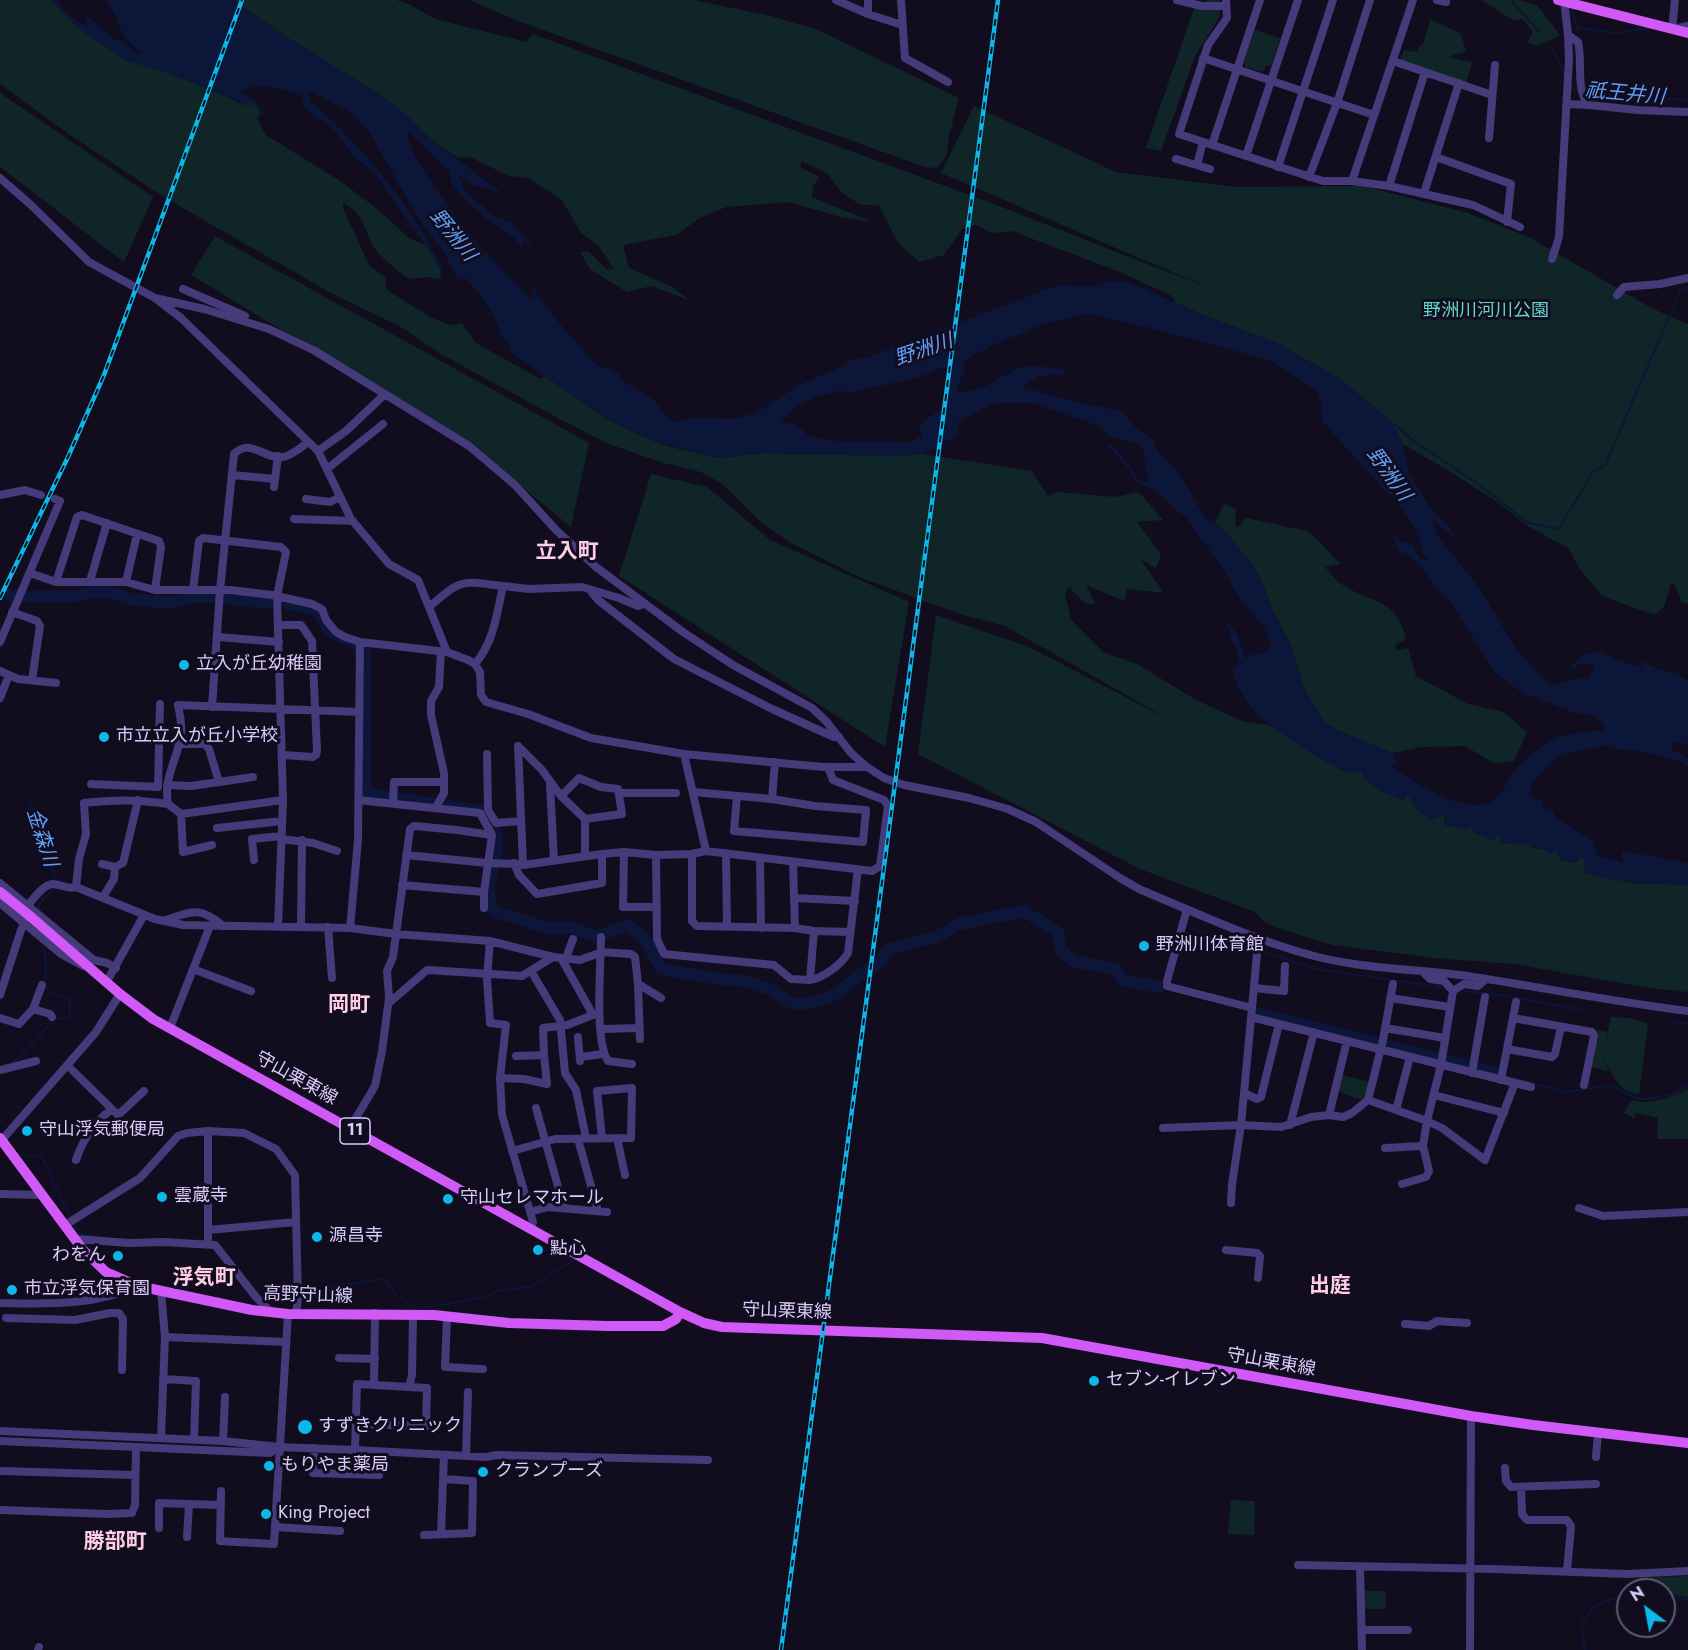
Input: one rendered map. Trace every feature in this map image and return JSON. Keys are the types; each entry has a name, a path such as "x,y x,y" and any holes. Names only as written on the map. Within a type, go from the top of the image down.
{"main road":[{"path":"1562,0 1688,33"},
{"name":"守山栗東線","path":"0,892 106,983 153,1018 530,1229 704,1323 723,1327 1042,1338 1471,1416 1688,1443"},
{"name":"高野守山線","path":"0,1140 42,1195 69,1222 75,1239 99,1267 118,1279 138,1286 252,1310 292,1314 375,1313 447,1316 538,1325 663,1326 675,1319 680,1312"}],"street":[{"path":"836,0 902,26"},
{"path":"868,0 868,14"},
{"path":"901,0 905,58 948,81"},
{"path":"1177,0 1226,3 1227,18 1208,45 1179,134 1323,181 1352,181 1389,186 1473,205 1520,227"},
{"path":"1212,145 1260,0"},
{"path":"1246,156 1298,0"},
{"path":"1278,167 1333,0"},
{"path":"1310,177 1337,103 1370,0"},
{"path":"1352,181 1413,0"},
{"path":"1437,0 1446,2"},
{"path":"1552,259 1559,237 1567,104 1568,35 1562,0"},
{"path":"1675,0 1672,29 1688,26"},
{"path":"1568,35 1578,42 1582,88 1585,101 1589,105"},
{"path":"1203,58 1374,115"},
{"path":"1393,61 1492,95"},
{"path":"1489,138 1495,65"},
{"path":"1389,186 1425,72"},
{"path":"1424,193 1459,84"},
{"path":"1567,104 1688,112"},
{"path":"1197,165 1203,142"},
{"path":"1436,157 1511,184 1508,222"},
{"path":"1176,159 1209,169"},
{"path":"0,178 89,262 155,298 181,318 318,451 352,521 389,564 418,580 444,651 439,687 431,701 444,773 444,793 436,807"},
{"path":"1617,296 1624,287 1660,284 1688,278"},
{"path":"183,289 260,321"},
{"path":"155,298 204,309 269,328 315,351 469,446 515,485 556,530 596,567 643,604 733,665 812,708 826,721 851,753 884,778 1008,809 1036,822 1122,880 1275,944 1314,956 1486,979 1688,1011"},
{"path":"318,451 345,431 384,394"},
{"path":"327,469 383,424"},
{"path":"212,707 220,590 234,454 240,448 247,447 281,457 294,453 308,442"},
{"path":"232,475 275,483 278,456"},
{"path":"0,495 25,490 41,495"},
{"path":"306,500 330,502 340,497"},
{"path":"0,642 60,501 55,499"},
{"path":"56,582 77,517 82,515 159,541 161,547 155,590"},
{"path":"294,519 352,521"},
{"path":"90,581 107,524"},
{"path":"126,582 137,534"},
{"path":"194,590 199,541 203,538 281,547 286,552 277,596 283,755 278,927"},
{"path":"30,573 56,582 126,582 155,590 220,590 277,596 312,604 322,609 326,620 336,632 360,642 444,651 475,664 480,672 481,695 486,702 528,714 591,738 684,754 828,767 867,767"},
{"path":"429,607 459,583 465,582 529,589 582,587 638,606 643,604"},
{"path":"475,664 484,654 491,638 503,586"},
{"path":"590,590 598,600 674,659 772,709 834,737 839,737"},
{"path":"12,612 37,621 40,626 32,680"},
{"path":"278,625 302,625 312,641 315,711 316,755 313,757 283,755"},
{"path":"218,637 279,642"},
{"path":"350,928 358,840 360,642"},
{"path":"0,671 32,680 56,683"},
{"path":"0,698 9,675"},
{"path":"91,784 158,787 160,704"},
{"path":"168,804 168,773 182,731 178,705 359,712"},
{"path":"179,744 205,744 209,749 219,782"},
{"path":"585,855 585,819 561,796 542,770 518,746 521,821 519,875 537,894 602,883 602,854"},
{"path":"484,908 492,829 488,810 487,754"},
{"path":"684,754 706,851"},
{"path":"772,799 775,762"},
{"path":"406,855 518,864 624,852 656,855 692,854 706,851 872,871 880,866 888,806 884,800 833,780 828,767"},
{"path":"167,784 191,786 253,777"},
{"path":"561,796 579,778 601,787 618,789 622,814 585,819"},
{"path":"393,803 394,782 444,782"},
{"path":"550,783 554,860"},
{"path":"694,792 772,799 815,806 866,810 863,842 734,831 736,796"},
{"path":"619,794 676,793"},
{"path":"76,887 79,859 86,834 84,803 113,799 138,800 168,804 181,814 283,800"},
{"path":"102,864 115,867 123,863 127,854 138,800"},
{"path":"358,800 480,813 492,829"},
{"path":"181,814 183,852 212,845"},
{"path":"217,828 282,821"},
{"path":"350,1128 375,1086 388,1003 387,971 393,957 410,829 414,826 492,829 521,821"},
{"path":"254,860 252,839 281,837 302,840 337,851"},
{"path":"301,927 302,840"},
{"path":"624,852 623,907 656,907"},
{"path":"692,854 692,921 697,926 795,928 850,932"},
{"path":"726,854 727,926"},
{"path":"656,855 657,939 664,954 774,965 791,979 820,979 845,958 848,953 858,869"},
{"path":"760,858 761,928"},
{"path":"793,862 795,928"},
{"path":"104,897 114,879 115,867"},
{"path":"0,883 35,920 45,941 61,954 94,972"},
{"path":"0,995 3,971 21,930 35,920 46,885 55,884 76,887 144,915 183,925 350,928 490,941 560,958 580,960 601,953 631,954 635,957 638,984 640,1039"},
{"path":"402,885 484,892"},
{"path":"794,898 855,901"},
{"path":"0,903 35,920 94,960 116,968"},
{"path":"1188,909 1167,986 1279,1024 1531,1087"},
{"path":"163,921 186,912 199,912 215,919 223,926"},
{"path":"106,983 144,915"},
{"path":"170,1028 210,926"},
{"path":"328,927 332,978"},
{"path":"810,980 814,931"},
{"path":"601,938 603,1054 608,1061 632,1064"},
{"path":"388,1003 427,970 522,976 560,958 573,939"},
{"path":"490,941 487,974 490,1023 506,1025 500,1078 502,1115 533,1222 530,1229"},
{"path":"1232,1203 1232,1184 1241,1125 1257,954"},
{"path":"500,1078 524,1079 548,1084 543,1028 561,1026 593,1015 560,958"},
{"path":"1254,988 1284,991 1285,966"},
{"path":"193,969 251,991"},
{"path":"530,1212 548,1208 602,1211 582,1139 576,1090 565,1073 560,1020 531,971"},
{"path":"1421,971 1430,979 1444,981 1453,992"},
{"path":"1402,1184 1426,1177 1429,1171 1423,1146 1441,1065 1453,992 1464,984 1478,986 1486,979"},
{"path":"638,984 661,998"},
{"path":"1163,1128 1241,1125 1272,1128 1290,1125 1311,1117 1329,1115 1342,1117 1352,1113 1368,1100 1393,984"},
{"path":"0,1018 19,1024 33,1009 42,985"},
{"path":"0,1140 96,1032 120,994"},
{"path":"1472,1073 1485,997"},
{"path":"1390,998 1450,1007"},
{"path":"1501,1080 1516,1002"},
{"path":"33,1009 50,1014 52,1017"},
{"path":"1513,1018 1592,1032 1594,1036 1584,1085"},
{"path":"1244,1093 1257,1099 1261,1097 1279,1024"},
{"path":"1507,1049 1552,1057 1555,1054 1560,1027"},
{"path":"602,1029 639,1028"},
{"path":"1385,1028 1445,1038"},
{"path":"1290,1125 1314,1032"},
{"path":"578,1037 580,1059 603,1054"},
{"path":"1329,1115 1347,1041"},
{"path":"516,1056 544,1054"},
{"path":"1396,1110 1410,1057"},
{"path":"0,1070 36,1061"},
{"path":"67,1065 118,1115 122,1114 144,1091"},
{"path":"1368,1100 1442,1128 1485,1160 1515,1083"},
{"path":"512,1151 555,1139 631,1138 632,1088 597,1091 602,1138"},
{"path":"1434,1095 1504,1113"},
{"path":"536,1108 564,1208"},
{"path":"76,1160 81,1145 93,1124 111,1110"},
{"path":"69,1222 140,1178 178,1136 187,1133 208,1131 244,1133 276,1149 295,1175 298,1289 286,1342 274,1544 220,1541 221,1491"},
{"path":"208,1131 207,1238 220,1249 256,1297 271,1312"},
{"path":"617,1138 625,1175"},
{"path":"1385,1148 1423,1146"},
{"path":"0,1194 42,1195"},
{"path":"1579,1208 1603,1216 1688,1212"},
{"path":"75,1239 129,1243 162,1242 207,1238 296,1222"},
{"path":"1226,1250 1257,1253 1260,1256 1258,1278"},
{"path":"0,1303 77,1303 121,1294 138,1286"},
{"path":"154,1449 158,1437 165,1337 160,1291"},
{"path":"6,1318 75,1320 119,1313 123,1319 122,1370"},
{"path":"374,1385 375,1313"},
{"path":"409,1387 412,1375 413,1315"},
{"path":"447,1316 445,1366 483,1369"},
{"path":"1405,1324 1429,1326 1437,1321 1467,1323"},
{"path":"165,1337 286,1342"},
{"path":"339,1358 375,1359"},
{"path":"163,1379 196,1381 194,1440"},
{"path":"355,1450 357,1384 427,1388 426,1426 357,1424"},
{"path":"466,1456 468,1392"},
{"path":"223,1441 225,1397"},
{"path":"1470,1650 1471,1416"},
{"path":"0,1431 158,1437 279,1447 466,1456 585,1456 708,1460"},
{"path":"1596,1457 1598,1432"},
{"path":"0,1441 270,1453 279,1447"},
{"path":"0,1510 128,1515 135,1509 136,1448"},
{"path":"314,1448 313,1473 379,1475"},
{"path":"441,1534 444,1455"},
{"path":"1505,1468 1506,1481 1511,1487 1596,1484"},
{"path":"0,1471 135,1475"},
{"path":"424,1534 472,1533 473,1481 443,1479"},
{"path":"1521,1487 1522,1514 1527,1520 1567,1520 1571,1526 1567,1571"},
{"path":"159,1528 159,1503 221,1504"},
{"path":"187,1537 189,1504"},
{"path":"275,1527 340,1531"},
{"path":"1298,1565 1628,1574 1688,1571"},
{"path":"1360,1568 1362,1650"},
{"path":"1362,1630 1408,1630"}],"green space":[{"path":"0,0 52,0 78,28 101,43 243,105 244,99 257,106 260,114 257,119 266,135 340,181 376,208 410,239 426,245 440,269 440,279 428,277 409,279 379,253 372,244 359,216 343,203 343,208 369,265 385,277 387,290 430,317 449,325 462,323 476,343 540,379 546,376 604,417 639,435 670,447 720,458 762,453 891,456 922,454 1032,471 1048,496 1058,492 1115,497 1139,492 1163,520 1137,522 1161,554 1156,568 1141,560 1164,593 1127,589 1124,601 1086,585 1095,603 1086,604 1069,587 1065,593 1071,620 1103,652 1137,664 1196,700 1242,721 1269,725 1344,771 1361,771 1379,789 1403,800 1408,795 1417,809 1430,820 1442,815 1445,817 1444,824 1470,826 1475,833 1494,840 1496,835 1528,843 1530,847 1543,849 1549,853 1556,851 1561,860 1574,863 1581,857 1584,859 1585,873 1634,883 1688,885 1688,992 1649,988 1514,964 1434,958 1333,945 1277,928 1263,921 1255,912 1140,869 918,754 936,615 1027,646 1170,720 1005,626 960,614 859,577 791,543 762,523 721,483 701,472 660,462 606,443 441,354 401,327 333,294 156,192 70,135 0,84"},
{"name":"野洲川河川公園","path":"233,0 396,0 409,4 435,19 526,42 533,34 986,201 1214,290 941,173 974,106 1116,172 1236,187 1363,186 1468,213 1531,238 1653,309 1688,324 1688,604 1682,602 1675,585 1671,583 1664,607 1654,615 1602,596 1579,568 1569,549 1528,526 1496,501 1403,444 1391,421 1340,379 1277,343 1174,302 1175,300 1170,295 1120,272 1012,231 991,233 977,225 962,229 944,255 919,262 898,243 879,206 859,204 840,191 828,174 802,161 800,167 819,177 813,186 812,197 873,222 841,217 789,202 726,207 700,218 676,235 623,245 629,268 673,287 689,300 651,286 627,292 590,269 580,252 589,252 606,269 614,269 598,245 581,233 562,200 528,178 509,176 470,157 458,158 433,141 404,113 377,93 288,38"},
{"path":"469,0 693,0 771,16 818,30 959,98 946,157 938,167 928,168 518,21"},
{"path":"1205,0 1220,0 1220,16 1195,56 1161,151 1146,148 1194,8 1206,8"},
{"path":"1481,0 1519,0 1537,5 1560,35 1537,46 1527,42 1533,32 1523,19 1513,20"},
{"path":"1430,19 1461,34 1466,52 1447,57 1472,62 1466,84 1399,63 1404,50 1418,52 1417,49 1424,42"},
{"path":"1255,30 1280,38 1271,66 1266,65 1263,72 1245,67 1244,62"},
{"path":"0,93 153,197 124,262 0,167"},
{"path":"215,236 589,443 571,527 471,445 191,275"},
{"path":"651,474 707,487 770,540 909,602 885,747 619,576"},
{"path":"1224,504 1236,509 1237,528 1246,518 1307,531 1322,544 1340,564 1325,567 1341,584 1381,603 1396,616 1406,639 1395,645 1397,650 1408,648 1416,676 1468,704 1503,712 1527,732 1514,761 1495,764 1465,746 1422,747 1392,753 1324,723 1304,688 1290,644 1272,609 1262,582 1249,560 1215,522"},
{"path":"1611,1017 1630,1018 1648,1024 1639,1094 1632,1093 1621,1086 1602,1057 1609,1071 1590,1067 1597,1030 1607,1032 1603,1054"},
{"path":"1341,1075 1371,1082 1366,1099 1362,1100 1337,1091"},
{"path":"1688,1089 1688,1139 1657,1139 1658,1118 1636,1113 1634,1118 1624,1113 1632,1100 1653,1101 1668,1098"},
{"path":"1231,1500 1255,1501 1254,1535 1228,1534"},
{"path":"1688,1576 1688,1598 1676,1595 1676,1578 1638,1578"},
{"path":"1364,1591 1386,1591 1386,1609 1364,1609"}],"water":[{"name":"野洲川","path":"52,0 58,0 70,16 87,26 87,16 114,39 126,43 139,55 142,53 124,37 114,12 106,0 233,0 288,38 377,93 404,113 433,141 503,194 474,185 459,175 466,192 494,216 512,223 529,242 544,273 527,242 521,240 525,255 512,236 483,216 459,193 451,182 450,170 438,161 418,139 407,132 414,154 437,191 488,255 531,299 533,295 531,284 548,310 594,363 619,374 625,382 655,401 673,422 694,418 733,419 756,413 799,385 845,365 849,360 866,358 1058,285 1093,287 1109,282 1126,281 1203,315 1277,343 1340,379 1391,421 1403,444 1409,473 1431,508 1458,540 1431,518 1439,538 1478,586 1518,652 1551,686 1568,680 1589,678 1594,665 1582,663 1572,669 1570,667 1582,655 1600,651 1628,664 1643,667 1639,660 1688,680 1688,744 1674,742 1671,749 1688,758 1688,766 1647,752 1618,749 1606,745 1564,755 1551,762 1533,782 1529,793 1534,800 1537,798 1542,802 1543,809 1549,808 1555,813 1554,816 1593,841 1598,856 1624,862 1621,854 1623,851 1688,863 1688,885 1636,882 1585,873 1584,859 1581,857 1574,863 1561,860 1556,851 1549,853 1543,849 1530,847 1528,843 1523,845 1501,843 1500,836 1496,835 1494,840 1475,833 1470,826 1466,830 1444,825 1445,817 1442,815 1430,820 1417,809 1408,795 1404,800 1391,795 1379,790 1369,782 1361,771 1348,772 1329,764 1262,719 1247,702 1234,676 1232,670 1237,667 1238,655 1237,648 1230,638 1227,622 1237,635 1247,659 1248,656 1264,652 1271,644 1265,629 1239,597 1223,569 1184,515 1158,492 1136,481 1128,468 1105,444 1108,447 1111,444 1136,475 1137,480 1148,482 1143,463 1146,457 1143,449 1137,444 1108,435 1102,427 1032,403 994,403 959,421 957,436 922,454 891,456 762,453 720,458 670,446 639,435 604,417 508,351 512,350 496,329 501,332 485,302 463,276 459,279 454,273 445,254 422,224 368,130 351,112 306,89 310,98 308,99 362,152 401,200 443,270 440,279 440,269 432,255 375,173 355,158 330,125 314,117 302,104 302,96 263,86 239,91 259,106 264,113 261,116 257,106 245,100 252,107 176,76 125,60 78,28","holes":["1087,314 1143,326 1269,360 1319,392 1323,422 1388,494 1391,494 1416,531 1422,554 1427,556 1427,560 1419,558 1413,545 1392,535 1399,551 1409,555 1421,566 1434,585 1449,600 1496,674 1521,692 1572,712 1594,716 1602,722 1606,730 1574,733 1559,737 1544,745 1522,763 1495,799 1483,804 1470,805 1426,788 1400,772 1390,765 1398,763 1392,753 1324,723 1304,688 1290,644 1272,609 1262,582 1249,560 1215,522 1206,519 1176,468 1160,455 1153,440 1135,427 1124,412 1025,388 1024,385 1040,376 1066,374 1064,370 1047,367 1018,368 1000,376 986,386 955,393 964,372 965,360 993,345 1044,324","947,368 949,382 944,403 921,424 919,427 922,435 911,443 828,440 808,435 795,423 780,423 796,407 814,397 838,391 851,392 916,378 938,369"]}],"waterway":[{"name":"祇王井川","path":"1511,0 1540,33"},
{"path":"1571,8 1578,28 1617,33 1650,28"},
{"path":"1676,24 1688,21"},
{"path":"1577,39 1578,28"},
{"name":"祇王井川","path":"1551,47 1566,75"},
{"name":"祇王井川","path":"1571,85 1574,90 1580,92"},
{"name":"祇王井川","path":"1586,93 1688,100"},
{"path":"1391,424 1478,484 1528,523 1559,529 1592,473 1605,465 1681,290 1688,288"},
{"path":"23,597 78,596 90,592 113,593 131,599 169,603 194,597 214,597"},
{"path":"9,595 15,596"},
{"path":"224,598 267,603"},
{"path":"284,603 319,612 328,630 365,649 365,790 367,794 481,811 493,825 497,839 489,889 493,911 551,929 570,927 596,937 627,925 644,937 661,969 743,981 769,989 793,1004 807,1004 830,997 882,960 887,950 938,936 959,924 1024,911 1059,933 1060,950 1073,961 1116,969 1122,980 1159,987"},
{"name":"金森川","path":"28,799 36,816 42,845 55,881"},
{"name":"金森川","path":"39,912 40,903 54,887"},
{"path":"1190,928 1317,969 1440,987"},
{"name":"金森川","path":"12,1064 55,1019 70,1017 70,1000 53,994 45,986 46,958 41,941"},
{"path":"1464,991 1495,994 1588,1011"},
{"path":"1257,1013 1379,1043"},
{"path":"1670,1022 1688,1024"},
{"path":"1385,1045 1436,1058"},
{"path":"1449,1061 1470,1066"},
{"path":"1477,1068 1498,1074"},
{"path":"1506,1076 1565,1092 1606,1086 1615,1087 1637,1099 1673,1094 1688,1086"},
{"path":"22,1155 42,1157 78,1234 101,1237"},
{"path":"580,1235 584,1250"},
{"path":"264,1300 277,1301 335,1286 385,1279 395,1294 417,1308 442,1305 484,1297 501,1290 530,1287 574,1260"},
{"path":"1676,1597 1688,1600"},
{"path":"1585,1650 1582,1635 1585,1618 1594,1607 1616,1599"}],"railway":[{"path":"0,598 68,457 104,375 242,0"},
{"path":"781,1650 998,0"}],"place":[{"name":"立入が丘幼稚園","path":"184,665"},
{"name":"市立立入が丘小学校","path":"104,737"},
{"name":"野洲川体育館","path":"1144,946"},
{"name":"守山浮気郵便局","path":"27,1131"},
{"name":"雲蔵寺","path":"162,1197"},
{"name":"守山セレマホール","path":"448,1199"},
{"name":"源昌寺","path":"317,1237"},
{"name":"點心","path":"538,1250"},
{"name":"わをん","path":"118,1256"},
{"name":"市立浮気保育園","path":"12,1290"},
{"name":"セブン-イレブン","path":"1094,1381"},
{"name":"すずきクリニック","path":"305,1427"},
{"name":"もりやま薬局","path":"269,1466"},
{"name":"クランプーズ","path":"483,1472"},
{"name":"King Project","path":"266,1514"}],"district":[{"name":"立入町","path":"567,553"},
{"name":"岡町","path":"349,1006"},
{"name":"浮気町","path":"204,1279"},
{"name":"出庭","path":"1330,1287"},
{"name":"勝部町","path":"115,1543"}]}
